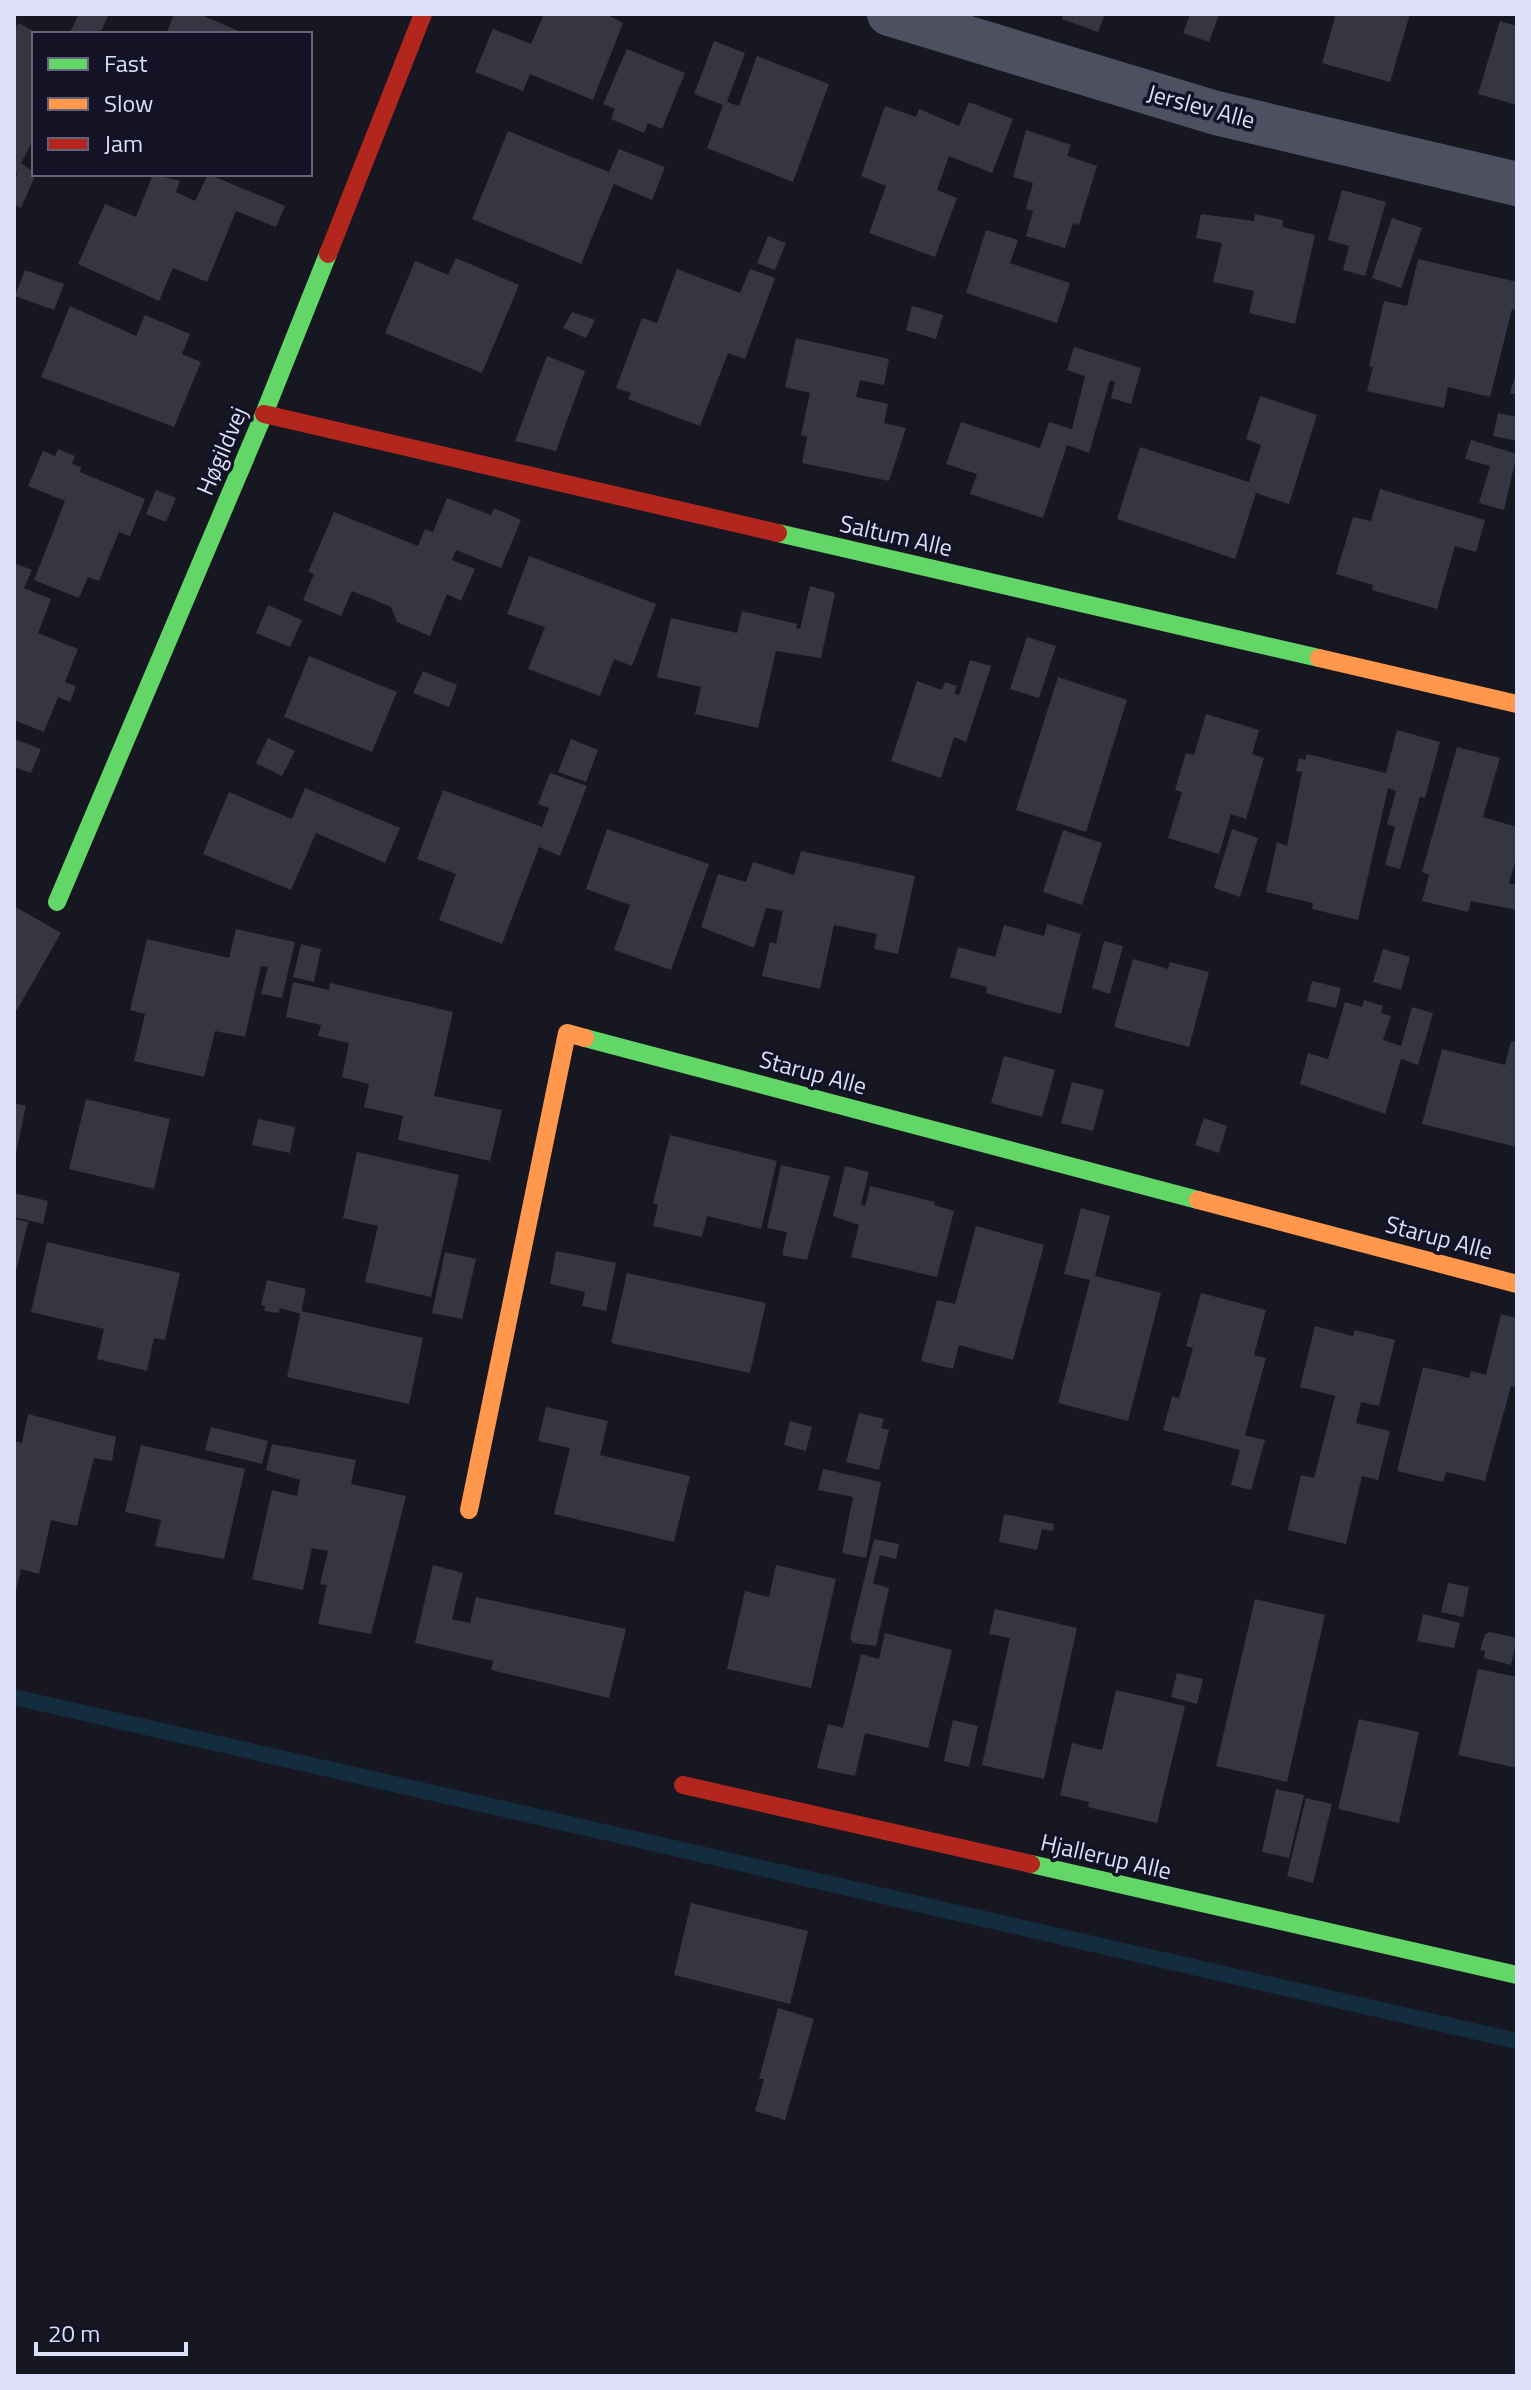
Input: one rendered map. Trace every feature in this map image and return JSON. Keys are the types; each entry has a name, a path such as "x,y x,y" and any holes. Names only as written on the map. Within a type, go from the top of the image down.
{"street":[{"name":"Høgildvej","path":"57,902 264,414 423,14"},
{"name":"Jerslev Alle","path":"889,14 1216,113 1517,184"},
{"name":"Saltum Alle","path":"264,414 1517,704"},
{"name":"Starup Alle","path":"469,1510 567,1033 1517,1284"},
{"name":"Hjallerup Alle","path":"683,1785 1517,1975"}],"building":[{"path":"79,14 109,14 101,31 103,32 70,32"},
{"path":"174,14 199,14 241,32 167,32"},
{"path":"544,14 606,14 623,23 593,100 530,74 523,91 475,72 493,29 531,44"},
{"path":"1064,14 1105,14 1098,32 1062,19"},
{"path":"1190,14 1219,14 1209,42 1183,33"},
{"path":"1336,14 1410,14 1390,82 1322,63"},
{"path":"1500,21 1517,26 1517,105 1478,94"},
{"path":"18,23 36,32 32,32 32,142 21,163 35,176 21,208 14,204 14,180 20,168 14,177 14,32"},
{"path":"714,41 745,53 727,102 739,106 757,56 829,84 793,182 707,148 723,105 694,94"},
{"path":"627,49 685,73 662,129 648,123 644,133 611,119 615,109 603,104"},
{"path":"969,102 1013,119 992,173 949,156 937,190 957,198 935,257 869,233 886,186 861,176 885,106 916,117 919,109 959,126"},
{"path":"1026,130 1071,145 1067,156 1097,166 1079,225 1073,223 1065,248 1026,236 1033,211 1026,209 1033,183 1013,177"},
{"path":"508,131 609,172 619,149 665,167 652,200 614,184 581,264 472,219"},
{"path":"152,176 180,181 176,192 195,201 207,176 213,176 285,206 276,227 236,211 207,282 173,268 159,301 78,264 105,204 136,217"},
{"path":"1342,190 1386,202 1365,276 1343,270 1349,246 1328,240"},
{"path":"1201,214 1254,221 1255,214 1283,220 1282,227 1315,235 1295,324 1249,313 1254,291 1213,282 1222,243 1196,238"},
{"path":"1392,218 1422,228 1401,288 1372,278"},
{"path":"986,230 1018,240 1010,263 1070,283 1057,323 966,293"},
{"path":"768,236 786,243 775,270 757,263"},
{"path":"456,258 519,285 482,373 385,333 415,261 448,275"},
{"path":"1418,259 1517,282 1517,310 1512,309 1490,397 1448,387 1444,408 1367,391 1373,367 1369,366 1384,301 1407,306"},
{"path":"677,269 740,293 750,269 775,278 745,359 728,353 700,426 628,399 631,393 616,388 642,318 657,323"},
{"path":"25,270 64,284 54,310 15,296"},
{"path":"70,306 136,336 145,315 190,334 182,354 201,362 174,427 41,377"},
{"path":"912,306 943,315 936,339 906,330"},
{"path":"572,312 595,320 586,338 563,328"},
{"path":"796,338 889,359 884,385 860,380 856,397 888,404 884,423 906,428 889,481 802,463 807,437 801,435 810,393 785,387"},
{"path":"1074,347 1141,368 1131,404 1111,398 1115,382 1110,380 1089,453 1067,445 1043,518 970,494 977,474 946,464 961,422 1040,448 1049,422 1072,429 1085,376 1067,370"},
{"path":"547,356 585,371 556,451 515,441"},
{"path":"1517,370 1517,395 1510,393"},
{"path":"1260,396 1317,415 1289,504 1256,493 1235,559 1117,519 1140,447 1249,482 1261,445 1246,439"},
{"path":"1498,413 1517,417 1517,441 1493,436"},
{"path":"1471,440 1517,454 1504,510 1479,503 1490,466 1465,459"},
{"path":"58,449 75,456 72,464 81,467 80,472 145,499 130,536 119,532 99,581 88,577 79,598 34,580 65,501 28,486 43,451 55,456"},
{"path":"1380,489 1485,520 1476,552 1455,546 1437,609 1372,590 1373,585 1336,574 1353,517 1371,521"},
{"path":"156,490 176,498 166,522 146,514"},
{"path":"447,498 491,515 494,508 521,520 501,568 456,550 452,560 475,569 461,601 447,594 430,636 397,622 391,607 352,591 341,616 303,600 314,574 308,572 334,512 418,546 425,529 433,532"},
{"path":"529,556 656,604 632,666 614,659 600,696 528,669 545,627 507,614"},
{"path":"14,563 32,570 24,588 51,599 38,633 78,649 65,682 76,686 70,702 58,697 44,732 14,720"},
{"path":"810,586 835,593 821,658 776,651 758,728 695,714 701,687 657,677 671,618 737,633 742,611 797,624 796,628 800,629"},
{"path":"268,605 302,620 290,647 256,633"},
{"path":"1027,637 1056,646 1039,698 1010,689"},
{"path":"309,656 397,692 372,752 284,717"},
{"path":"970,660 991,666 966,742 954,737 941,778 891,761 917,681 942,690 945,682 957,686 954,693 959,695"},
{"path":"423,671 457,685 449,707 413,693"},
{"path":"1058,677 1127,700 1086,832 1016,810"},
{"path":"1206,714 1259,730 1252,754 1264,758 1246,819 1231,814 1219,854 1168,838 1182,792 1175,790 1186,753 1194,755"},
{"path":"1397,730 1440,742 1425,798 1420,797 1400,869 1385,865 1395,827 1387,824 1396,791 1388,788 1358,920 1312,909 1313,903 1266,892 1277,842 1287,846 1302,772 1296,771 1299,758 1305,760 1307,754 1386,773"},
{"path":"268,738 295,751 282,776 256,763"},
{"path":"14,739 41,749 31,773 14,767"},
{"path":"571,739 598,750 586,782 558,772"},
{"path":"1457,747 1500,758 1483,817 1517,827 1517,856 1509,883 1517,885 1517,910 1471,901 1468,912 1422,901 1429,875 1422,872"},
{"path":"550,773 587,786 560,856 539,847 502,944 439,920 456,874 417,859 443,790 542,827 549,808 538,804"},
{"path":"305,788 400,828 385,863 316,833 291,890 203,854 229,792 292,819"},
{"path":"607,829 709,864 671,970 614,950 630,905 586,889"},
{"path":"1232,829 1258,838 1240,897 1214,888"},
{"path":"1063,830 1102,843 1082,905 1043,892"},
{"path":"801,851 915,876 898,954 874,949 877,934 834,925 820,989 762,976 770,942 776,944 783,911 766,908 754,948 701,927 718,874 746,882 753,862 794,875"},
{"path":"14,906 61,933 17,1010 14,1008"},
{"path":"1047,924 1081,934 1061,1014 986,993 987,987 950,977 958,947 995,957 1004,925 1044,936"},
{"path":"236,929 295,942 282,998 261,994 268,967 261,966 245,1037 215,1031 204,1077 134,1061 145,1014 130,1010 147,939 229,958"},
{"path":"1104,941 1123,946 1110,994 1092,988"},
{"path":"301,944 321,949 314,982 293,977"},
{"path":"1383,949 1410,957 1401,990 1373,982"},
{"path":"1133,959 1168,969 1170,962 1209,972 1189,1047 1114,1027"},
{"path":"1312,981 1341,988 1336,1008 1307,1001"},
{"path":"293,982 329,990 330,983 453,1012 434,1096 502,1110 490,1161 398,1140 403,1116 364,1107 369,1084 342,1077 349,1043 318,1036 321,1025 286,1017"},
{"path":"1364,1000 1383,1006 1381,1013 1391,1016 1383,1040 1401,1046 1412,1007 1433,1013 1418,1065 1401,1059 1385,1114 1300,1084 1308,1053 1328,1059 1345,1002 1362,1007"},
{"path":"1511,1041 1517,1042 1517,1147 1422,1124 1442,1049 1505,1065"},
{"path":"1004,1056 1055,1070 1042,1117 991,1103"},
{"path":"1072,1082 1104,1090 1093,1131 1061,1123"},
{"path":"86,1099 170,1119 154,1189 69,1169"},
{"path":"14,1103 26,1106 15,1157 14,1157"},
{"path":"1204,1118 1227,1126 1219,1153 1195,1145"},
{"path":"258,1119 295,1127 290,1153 252,1145"},
{"path":"670,1135 777,1161 761,1229 707,1216 702,1237 653,1226 658,1205 653,1203"},
{"path":"357,1152 459,1175 431,1297 365,1282 378,1226 343,1218"},
{"path":"781,1165 830,1176 807,1260 782,1255 787,1232 767,1228"},
{"path":"845,1166 869,1172 861,1204 865,1206 870,1186 935,1202 934,1205 954,1211 937,1277 851,1257 859,1225 833,1216"},
{"path":"14,1193 48,1201 43,1224 14,1217"},
{"path":"1081,1208 1110,1216 1095,1276 1161,1293 1128,1421 1058,1403 1090,1280 1064,1274"},
{"path":"14,1219 28,1222 17,1268 14,1267"},
{"path":"976,1226 1044,1245 1013,1360 959,1345 953,1369 921,1361 937,1300 955,1304"},
{"path":"47,1242 180,1273 165,1340 154,1338 147,1371 97,1359 104,1329 31,1312"},
{"path":"556,1251 616,1263 606,1311 582,1306 585,1292 550,1284"},
{"path":"445,1252 476,1259 462,1319 432,1313"},
{"path":"627,1273 766,1303 750,1373 611,1343"},
{"path":"267,1280 306,1289 301,1314 280,1308 279,1313 264,1311 265,1306 261,1305"},
{"path":"1201,1293 1266,1310 1254,1355 1266,1358 1245,1435 1265,1440 1251,1490 1231,1485 1240,1450 1163,1430 1172,1397 1179,1398 1193,1348 1186,1346"},
{"path":"301,1311 423,1338 409,1404 287,1377"},
{"path":"1501,1314 1517,1318 1517,1388 1511,1386 1485,1481 1446,1472 1443,1482 1397,1471 1423,1367 1469,1378 1471,1371 1486,1375"},
{"path":"1315,1326 1353,1336 1355,1330 1395,1340 1379,1406 1361,1402 1356,1423 1390,1431 1378,1480 1362,1476 1346,1544 1288,1530 1301,1475 1314,1478 1335,1396 1300,1387"},
{"path":"546,1407 608,1421 600,1455 690,1476 674,1542 554,1514 570,1448 538,1441"},
{"path":"859,1413 884,1419 881,1428 889,1430 879,1470 846,1462"},
{"path":"28,1414 116,1437 112,1461 94,1458 77,1526 51,1520 39,1574 21,1569 15,1595 14,1441 22,1443"},
{"path":"790,1421 812,1427 806,1451 784,1445"},
{"path":"211,1427 268,1441 262,1464 205,1450"},
{"path":"272,1444 356,1460 351,1484 406,1496 371,1634 318,1624 327,1585 320,1584 328,1551 312,1548 303,1590 252,1579 272,1490 297,1496 300,1480 266,1470"},
{"path":"141,1445 245,1469 224,1559 155,1546 161,1520 125,1512"},
{"path":"823,1469 881,1482 866,1558 842,1553 853,1497 818,1490"},
{"path":"1004,1514 1054,1524 1053,1531 1042,1529 1037,1550 999,1542"},
{"path":"874,1539 899,1544 896,1559 880,1555 873,1583 889,1588 876,1646 853,1643 850,1638"},
{"path":"433,1565 463,1573 452,1619 470,1623 476,1597 626,1629 609,1698 491,1670 493,1661 415,1643"},
{"path":"776,1565 836,1579 811,1688 727,1669 745,1591 769,1597"},
{"path":"1448,1583 1469,1587 1463,1617 1441,1612"},
{"path":"1255,1599 1325,1615 1287,1782 1216,1766"},
{"path":"995,1609 1077,1628 1044,1779 982,1765 1010,1638 989,1634"},
{"path":"1423,1614 1460,1623 1454,1648 1417,1641"},
{"path":"1490,1632 1517,1638 1511,1665 1484,1658 1485,1651 1480,1650 1485,1634"},
{"path":"885,1633 952,1650 928,1748 865,1733 855,1776 817,1768 828,1724 843,1728 861,1654 879,1659"},
{"path":"1478,1669 1517,1677 1517,1768 1458,1755"},
{"path":"1177,1673 1203,1679 1197,1704 1171,1697"},
{"path":"1116,1690 1185,1706 1157,1823 1088,1807 1089,1802 1060,1795 1072,1743 1102,1750"},
{"path":"1359,1719 1419,1732 1399,1823 1338,1809"},
{"path":"953,1720 978,1726 969,1767 944,1761"},
{"path":"1276,1789 1304,1795 1289,1858 1262,1852"},
{"path":"1306,1798 1332,1804 1313,1883 1287,1876"},
{"path":"691,1903 808,1931 790,2004 674,1975"},
{"path":"778,2008 814,2019 785,2120 755,2111 764,2079 759,2079"}],"waterway":[{"path":"14,1697 1517,2041"}],"traffic: fast":[{"path":"57,902 264,414 328,254"},
{"path":"778,533 1319,658"},
{"path":"585,1038 1198,1200"},
{"path":"1031,1864 1517,1975"}],"traffic: slow":[{"path":"1319,658 1517,704"},
{"path":"469,1510 567,1033 585,1038"},
{"path":"1198,1200 1517,1284"}],"traffic: jam":[{"path":"328,254 423,14"},
{"path":"264,414 778,533"},
{"path":"683,1785 1031,1864"}]}
